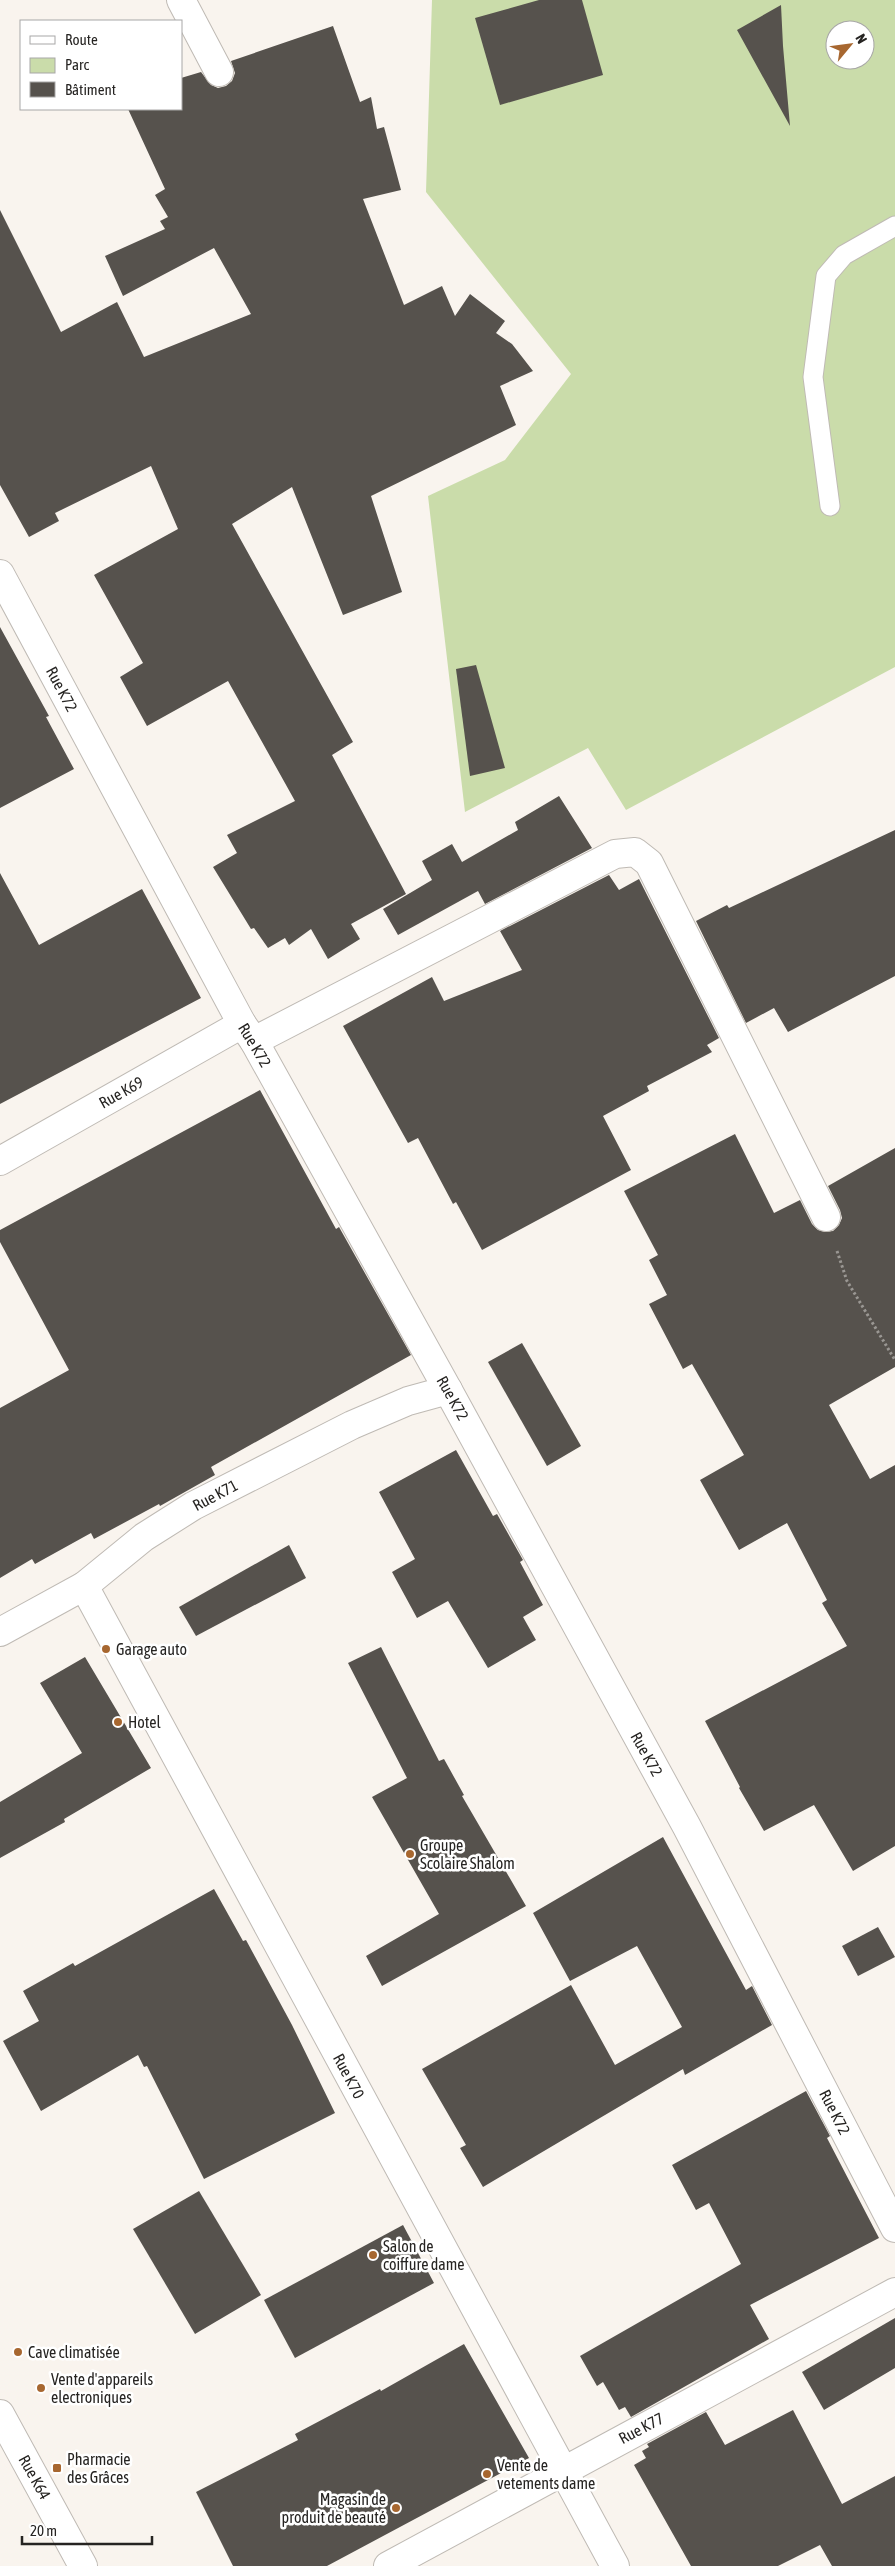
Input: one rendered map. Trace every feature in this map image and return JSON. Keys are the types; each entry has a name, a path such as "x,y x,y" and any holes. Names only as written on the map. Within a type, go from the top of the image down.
{"street":[{"path":"181,0 219,72"},
{"name":"Rue K72","path":"0,574 248,1032 448,1390 687,1828 895,2228"},
{"name":"Rue K69","path":"0,1161 248,1032 615,854 635,852 649,863 826,1217"},
{"name":"Rue K71","path":"0,1632 84,1586 144,1537 193,1506 352,1426 408,1401 448,1390"},
{"name":"Rue K70","path":"84,1586 615,2566"},
{"name":"Rue K77","path":"388,2566 562,2470 895,2292"},
{"name":"Rue K64","path":"0,2414 83,2566"}],"lane":[{"path":"830,506 813,377 826,276 844,254 895,226"}],"path":[{"path":"826,1217 847,1281 895,1360"}],"green space":[{"path":"432,0 895,0 895,667 626,810 588,748 465,812 428,496 505,460 571,374 426,192"}],"building":[{"path":"539,0 582,0 603,75 500,105 475,18"},
{"path":"781,5 783,46 790,126 737,30"},
{"path":"333,26 360,102 371,97 377,129 384,127 401,190 363,199 404,305 442,286 455,316 470,294 505,321 496,333 512,344 533,371 500,386 516,425 371,496 402,592 343,615 292,487 232,524 353,742 332,755 406,894 351,924 360,939 328,959 311,929 289,945 285,938 268,948 254,928 251,929 213,867 237,853 227,835 295,801 228,681 147,726 120,677 143,663 94,575 178,529 151,466 55,513 59,521 29,537 0,485 0,210 61,332 117,302 144,357 251,314 214,248 123,296 105,256 165,229 160,221 168,217 155,195 165,189 128,110 182,110 182,78 201,72 211,85 218,88 226,86 232,81 235,73 231,61"},
{"path":"0,627 49,716 46,717 74,769 0,808"},
{"path":"476,665 505,768 470,776 456,669"},
{"path":"559,796 592,848 485,904 478,891 398,935 383,909 432,880 422,861 452,844 462,862 518,830 515,822"},
{"path":"895,830 895,976 788,1032 774,1008 746,1023 696,921 727,905 729,908"},
{"path":"0,873 39,945 142,889 201,998 0,1104"},
{"path":"609,875 619,890 639,879 719,1038 707,1045 712,1052 647,1086 649,1091 603,1116 631,1170 482,1250 456,1202 453,1204 418,1138 408,1143 343,1026 432,977 444,1001 522,970 500,931"},
{"path":"260,1090 336,1229 339,1227 411,1355 211,1467 215,1475 160,1506 159,1504 94,1539 91,1533 35,1564 32,1559 0,1578 0,1408 69,1370 0,1242 0,1230"},
{"path":"735,1134 774,1213 800,1200 812,1224 818,1230 825,1232 833,1231 839,1225 842,1218 828,1186 895,1148 895,1367 829,1405 870,1479 895,1465 895,1846 853,1871 814,1805 764,1831 739,1788 705,1721 847,1646 822,1603 827,1600 787,1523 739,1550 700,1480 744,1455 692,1364 683,1369 649,1304 667,1295 649,1260 658,1255 624,1191"},
{"path":"522,1343 581,1446 547,1466 488,1362"},
{"path":"456,1450 493,1516 497,1514 523,1560 520,1562 543,1605 523,1617 536,1640 488,1668 448,1601 417,1618 392,1572 415,1559 379,1492"},
{"path":"289,1545 306,1578 196,1636 179,1607"},
{"path":"381,1647 439,1761 444,1759 464,1795 462,1796 526,1906 382,1986 366,1956 439,1914 372,1797 407,1778 348,1663"},
{"path":"85,1657 151,1768 64,1819 65,1822 0,1858 0,1802 82,1753 40,1683"},
{"path":"663,1837 746,1990 752,1986 772,2025 685,2075 683,2069 483,2187 460,2148 466,2145 422,2069 571,1985 615,2065 682,2027 637,1946 570,1981 533,1913"},
{"path":"214,1889 243,1941 246,1940 292,2025 335,2113 204,2179 147,2066 144,2067 138,2055 41,2111 3,2041 39,2021 23,1991 73,1963 75,1966"},
{"path":"878,1927 895,1957 858,1976 842,1946"},
{"path":"806,2091 830,2136 827,2138 879,2238 750,2305 769,2339 631,2417 625,2407 619,2410 603,2382 597,2386 580,2356 741,2264 709,2203 696,2210 672,2165"},
{"path":"199,2191 261,2295 195,2334 133,2229"},
{"path":"403,2225 434,2283 295,2358 264,2300"},
{"path":"895,2318 895,2368 824,2410 802,2372"},
{"path":"464,2344 529,2458 327,2566 233,2566 196,2492 298,2440 295,2434 380,2389 381,2391"},
{"path":"793,2410 842,2504 895,2476 895,2566 832,2566 820,2545 778,2566 691,2566 634,2465 646,2458 642,2451 649,2447 647,2444 706,2412 725,2445"}],"place":[{"name":"Garage auto","path":"106,1649"},
{"name":"Hotel","path":"118,1722"},
{"name":"Groupe Scolaire Shalom","path":"410,1854"},
{"name":"Salon de coiffure dame","path":"373,2255"},
{"name":"Cave climatisée","path":"18,2352"},
{"name":"Vente d'appareils electroniques","path":"41,2388"},
{"name":"Pharmacie des Grâces","path":"57,2468"},
{"name":"Vente de vetements dame","path":"487,2474"},
{"name":"Magasin de produit de beauté","path":"396,2508"}]}
